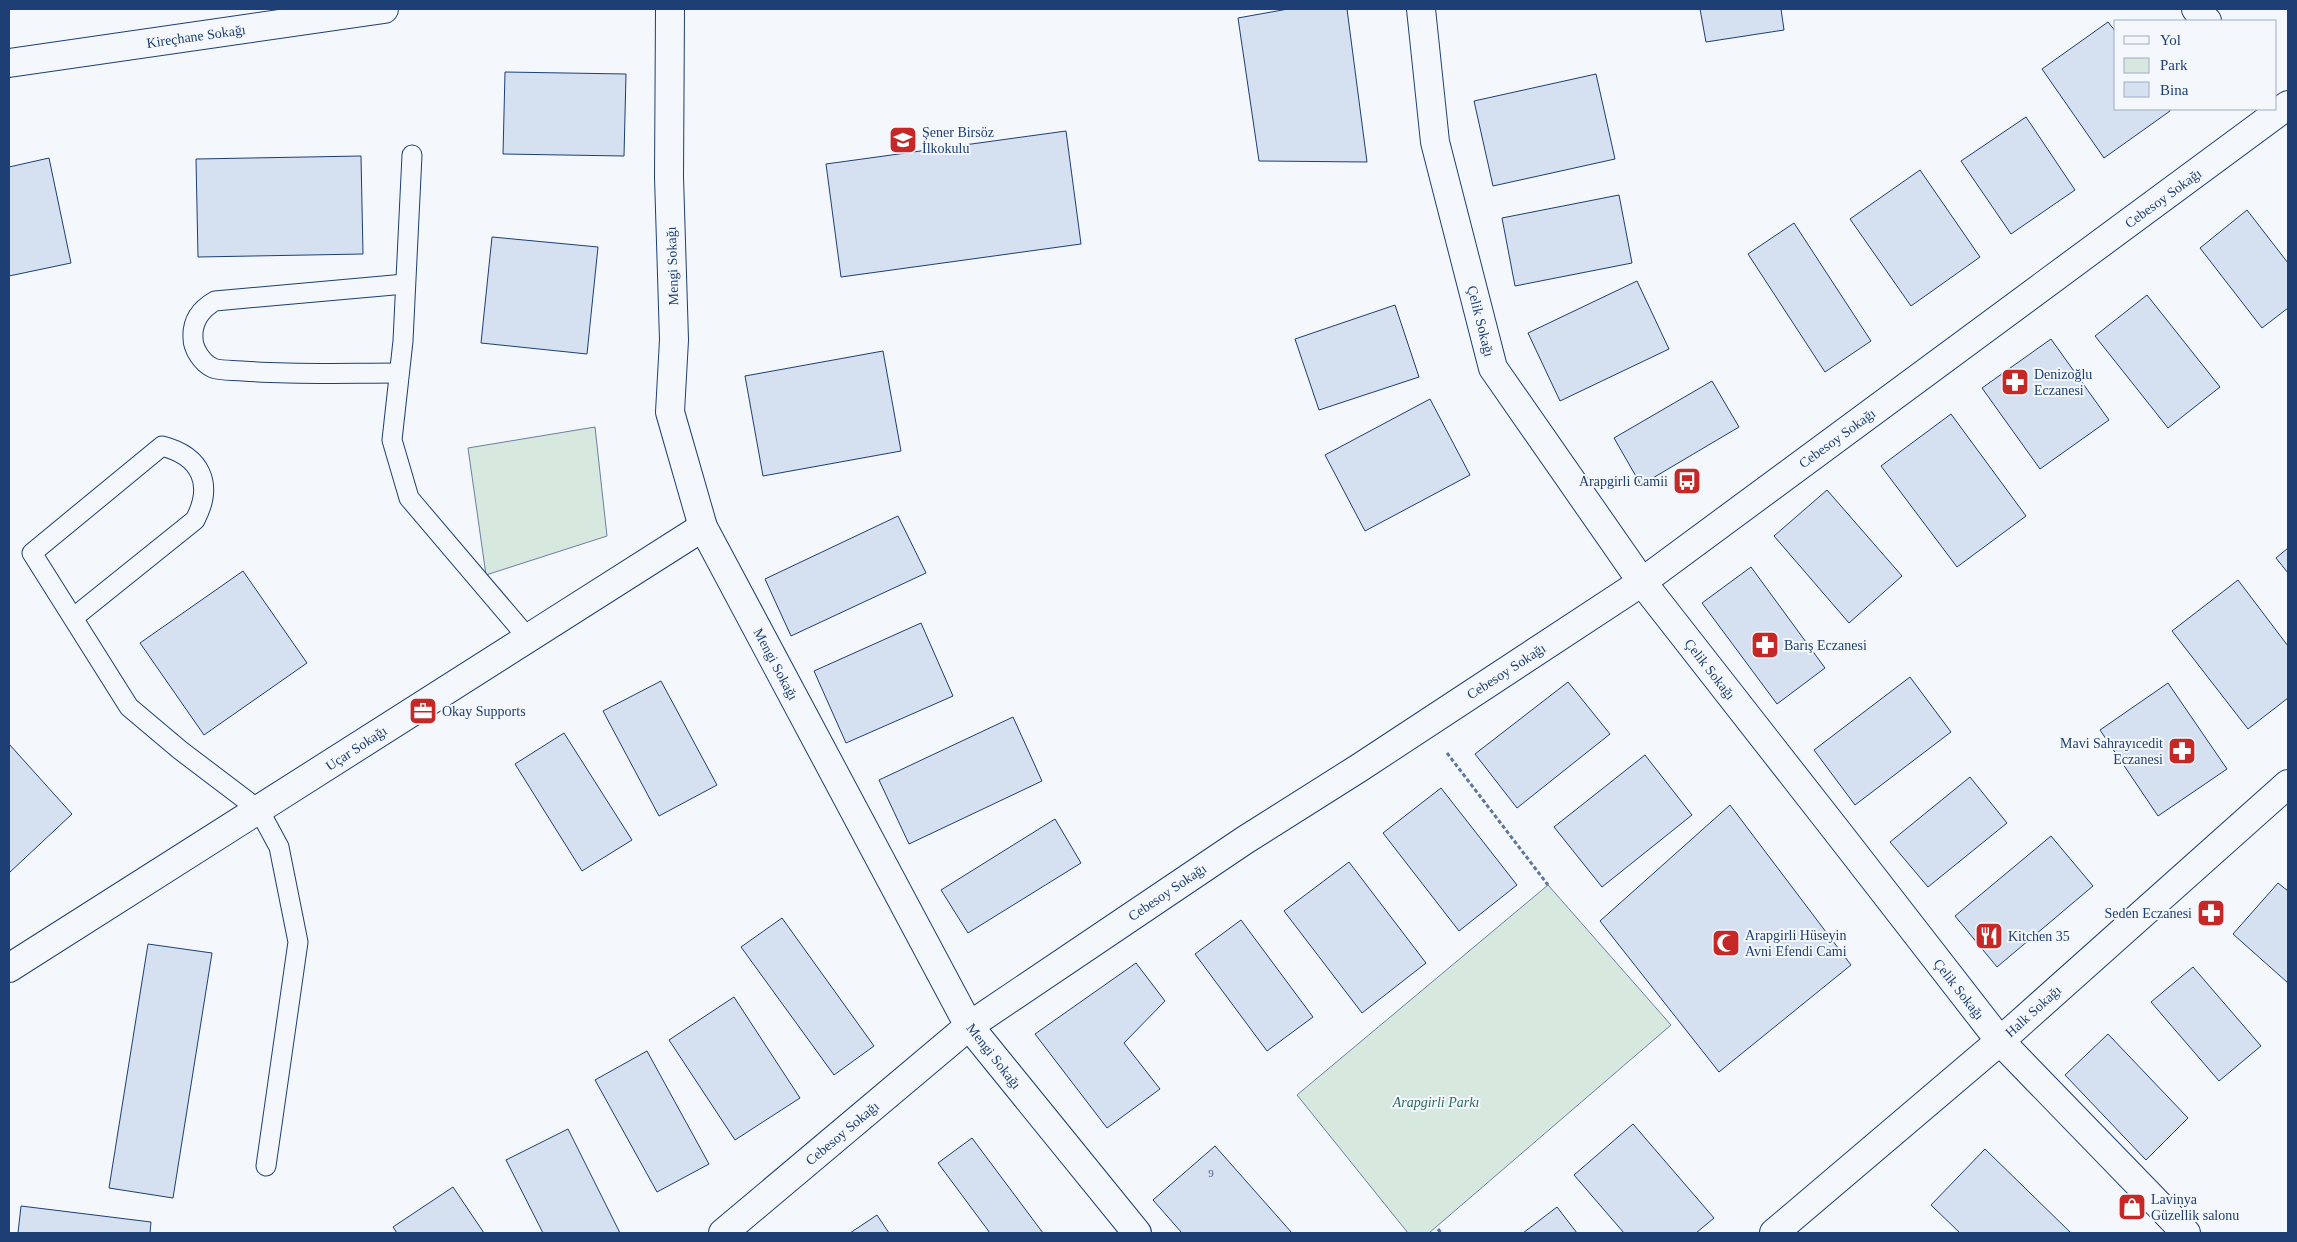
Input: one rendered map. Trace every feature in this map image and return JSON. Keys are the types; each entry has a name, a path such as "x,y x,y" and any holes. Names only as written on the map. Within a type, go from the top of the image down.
{"street":[{"name":"Kireçhane Sokağı","path":"9,64 384,9"},
{"name":"Mengi Sokağı","path":"670,9 668,177 674,340 670,412 702,526 969,1026 1137,1233"},
{"name":"Çelik Sokağı","path":"1421,9 1436,142 1493,368 1642,582 2000,1041 2186,1233"},
{"path":"2196,9 2206,20"},
{"name":"Cebesoy Sokağı","path":"723,1233 969,1026 1245,840 1642,582 2284,108"},
{"name":"Uçar Sokağı","path":"9,968 702,526"},
{"name":"Halk Sokağı","path":"1774,1233 2000,1041 2288,784"}],"lane":[{"path":"412,156 403,341 392,440 409,498 528,638"},
{"path":"399,373 272,373 214,368 203,361 196,352 192,340 193,328 197,317 205,307 214,301 405,284"},
{"path":"73,618 195,520 202,507 204,492 202,478 196,465 186,455 162,446 32,553 129,707 180,750 259,810 278,847 298,942 266,1166"}],"path":[{"path":"1426,724 1548,885"},
{"path":"1438,1229 1441,1233"}],"green space":[{"path":"595,427 607,536 486,575 468,448"},
{"name":"Arapgirli Parkı","path":"1548,885 1671,1025 1429,1233 1408,1233 1297,1095"}],"building":[{"path":"1288,9 1347,9 1367,162 1259,161 1238,18"},
{"path":"1700,9 1781,9 1784,30 1706,42"},
{"path":"2108,22 2114,30 2114,110 2170,111 2104,158 2042,69"},
{"path":"505,72 626,74 624,156 503,154"},
{"path":"1596,74 1615,159 1493,186 1474,101"},
{"path":"2026,117 2075,190 2011,234 1961,161"},
{"path":"1066,131 1081,244 841,277 826,164"},
{"path":"361,156 363,254 198,257 196,159"},
{"path":"49,158 71,263 9,276 9,167"},
{"path":"1920,170 1980,257 1911,306 1850,219"},
{"path":"1619,195 1632,263 1515,286 1502,218"},
{"path":"2247,210 2288,263 2288,308 2262,328 2200,248"},
{"path":"1794,223 1871,341 1825,372 1748,254"},
{"path":"492,237 598,247 587,354 481,343"},
{"path":"1637,281 1669,349 1560,401 1528,333"},
{"path":"2147,295 2220,387 2168,428 2095,336"},
{"path":"1395,305 1419,377 1319,410 1295,339"},
{"path":"2051,339 2109,420 2040,469 1982,388"},
{"path":"883,351 901,451 763,476 745,376"},
{"path":"1712,381 1739,427 1641,485 1614,438"},
{"path":"1430,399 1470,475 1365,531 1325,455"},
{"path":"1951,414 2026,516 1957,567 1881,466"},
{"path":"1827,490 1902,576 1849,623 1774,536"},
{"path":"898,516 926,573 791,636 765,579"},
{"path":"2288,548 2288,573 2276,558"},
{"path":"1751,567 1825,668 1777,704 1702,603"},
{"path":"243,571 307,663 204,735 140,643"},
{"path":"2238,580 2288,646 2288,698 2248,729 2172,631"},
{"path":"921,623 953,696 846,743 814,671"},
{"path":"1910,677 1951,732 1855,805 1814,750"},
{"path":"661,681 717,785 659,816 603,711"},
{"path":"1568,682 1610,734 1517,808 1475,754"},
{"path":"2168,683 2227,769 2158,816 2100,730"},
{"path":"1013,717 1042,781 909,844 879,780"},
{"path":"564,733 632,840 582,871 515,764"},
{"path":"9,744 72,814 9,873"},
{"path":"1645,755 1692,815 1602,887 1554,827"},
{"path":"1970,777 2007,823 1928,887 1890,842"},
{"path":"1441,788 1517,885 1459,931 1383,833"},
{"name":"Arapgirli Hüseyin Avni Efendi Cami","path":"1730,805 1851,965 1719,1072 1600,921"},
{"path":"1055,819 1081,863 968,933 941,890"},
{"path":"2051,836 2093,886 1997,967 1955,916"},
{"path":"1349,862 1426,963 1362,1013 1284,911"},
{"path":"2278,883 2288,891 2288,983 2233,934"},
{"path":"782,918 874,1046 834,1075 741,947"},
{"path":"1241,920 1313,1017 1267,1051 1195,954"},
{"path":"148,944 212,953 173,1198 109,1188"},
{"path":"1136,963 1165,1001 1124,1043 1160,1089 1107,1128 1035,1034"},
{"path":"2193,967 2261,1046 2219,1081 2151,1002"},
{"path":"734,997 800,1098 735,1140 669,1040"},
{"path":"2108,1034 2188,1118 2146,1160 2065,1075"},
{"path":"647,1051 709,1164 657,1192 595,1080"},
{"path":"1633,1124 1714,1218 1696,1233 1624,1233 1574,1175"},
{"path":"568,1129 620,1233 543,1233 506,1160"},
{"path":"972,1138 1043,1233 990,1233 938,1163"},
{"path":"1215,1146 1292,1233 1182,1233 1153,1200"},
{"path":"1985,1149 2071,1233 1960,1233 1931,1205"},
{"path":"453,1187 484,1233 397,1233 393,1227"},
{"path":"21,1206 151,1222 150,1233 18,1233"},
{"path":"1557,1207 1577,1233 1523,1233"},
{"path":"877,1215 889,1233 850,1233"}],"place":[{"name":"Şener Birsöz İlkokulu","path":"903,140"},
{"name":"Denizoğlu Eczanesi","path":"2015,382"},
{"name":"Arapgirli Camii","path":"1687,481"},
{"name":"Barış Eczanesi","path":"1765,645"},
{"name":"Okay Supports","path":"423,711"},
{"name":"Mavi Sahrayıcedit Eczanesi","path":"2182,751"},
{"name":"Seden Eczanesi","path":"2211,913"},
{"name":"Kitchen 35","path":"1989,936"},
{"name":"Arapgirli Hüseyin Avni Efendi Cami","path":"1726,943"},
{"name":"Lavinya Güzellik salonu","path":"2132,1207"}]}
